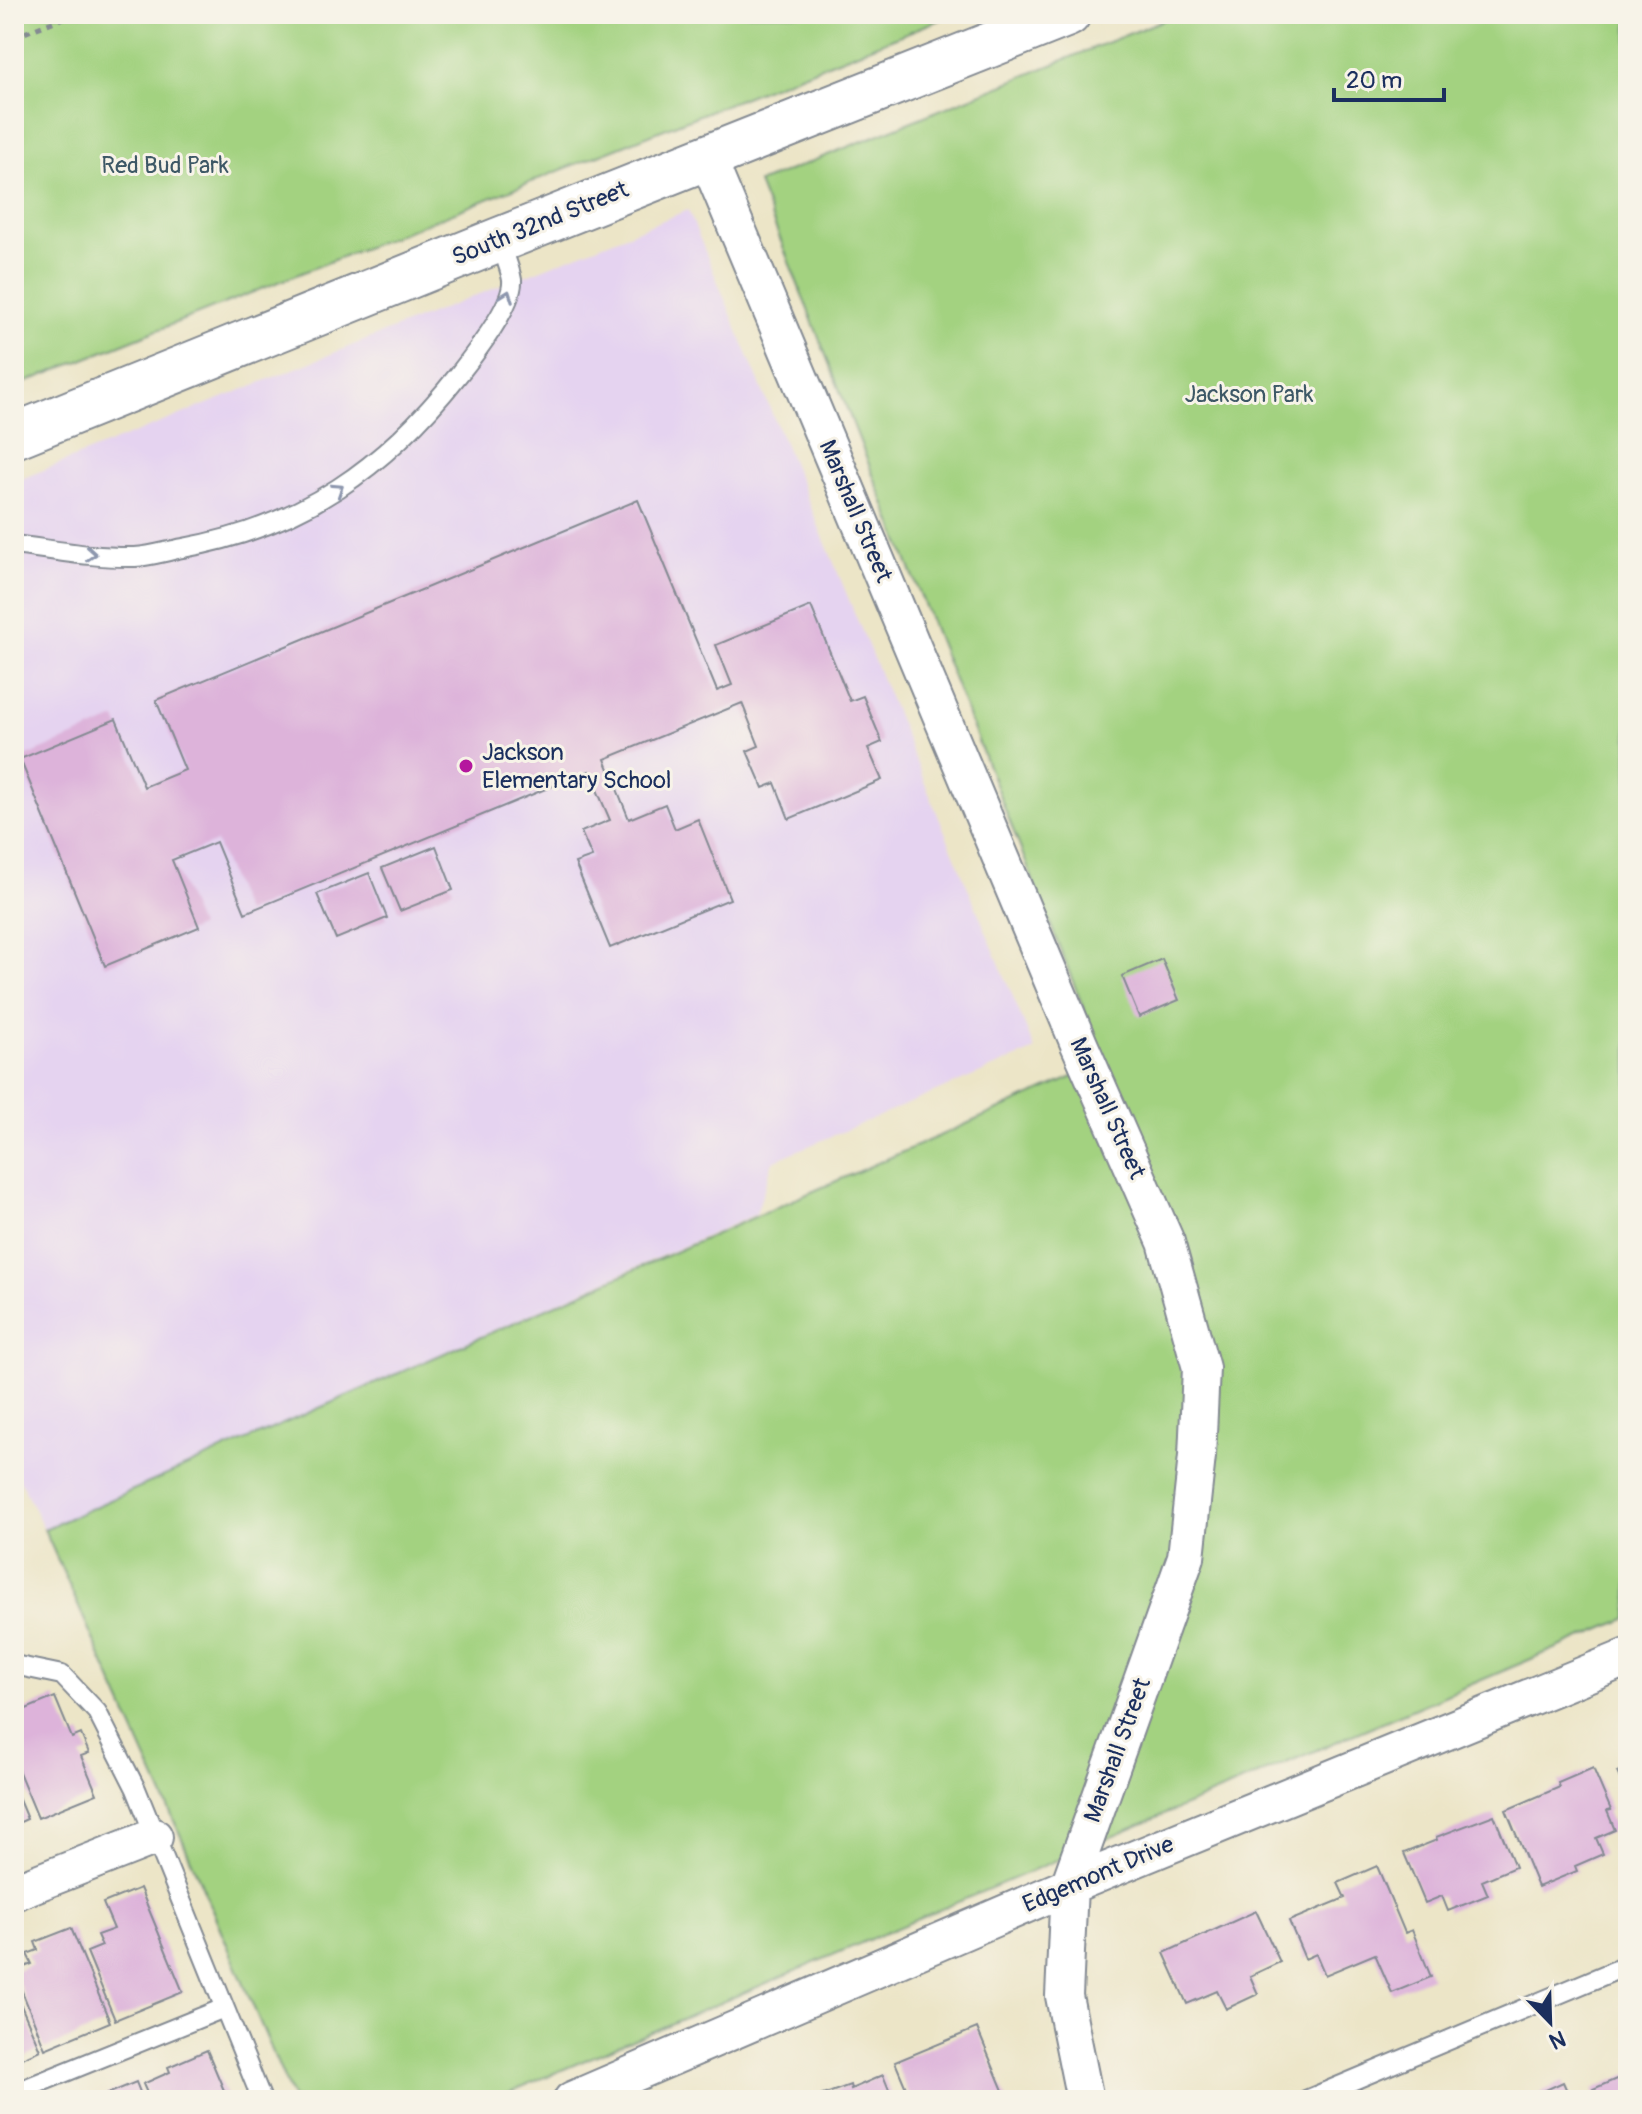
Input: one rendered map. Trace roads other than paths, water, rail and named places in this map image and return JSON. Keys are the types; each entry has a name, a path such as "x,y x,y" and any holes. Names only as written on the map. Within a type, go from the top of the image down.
{"street":[{"name":"South 32nd Street","path":"14,436 1068,14"},
{"name":"Marshall Street","path":"707,157 1079,1044 1166,1242 1201,1368 1197,1456 1186,1557 1069,1886 1064,1996 1085,2100"},
{"name":"Edgemont Drive","path":"572,2100 1069,1886 1628,1657"},
{"path":"14,1892 154,1837"}],"lane":[{"path":"14,545 136,557 203,545 273,524 338,491 396,444 438,400 481,346 502,310 512,282 499,240"},
{"path":"14,1665 62,1675 97,1712 136,1789 262,2100"},
{"path":"1306,2100 1628,1965"},
{"path":"14,2093 224,2008"}],"place":[{"name":"Jackson Elementary School","path":"466,766"}],"park label":[{"name":"Red Bud Park","path":"165,165"},
{"name":"Jackson Park","path":"1249,394"}]}
